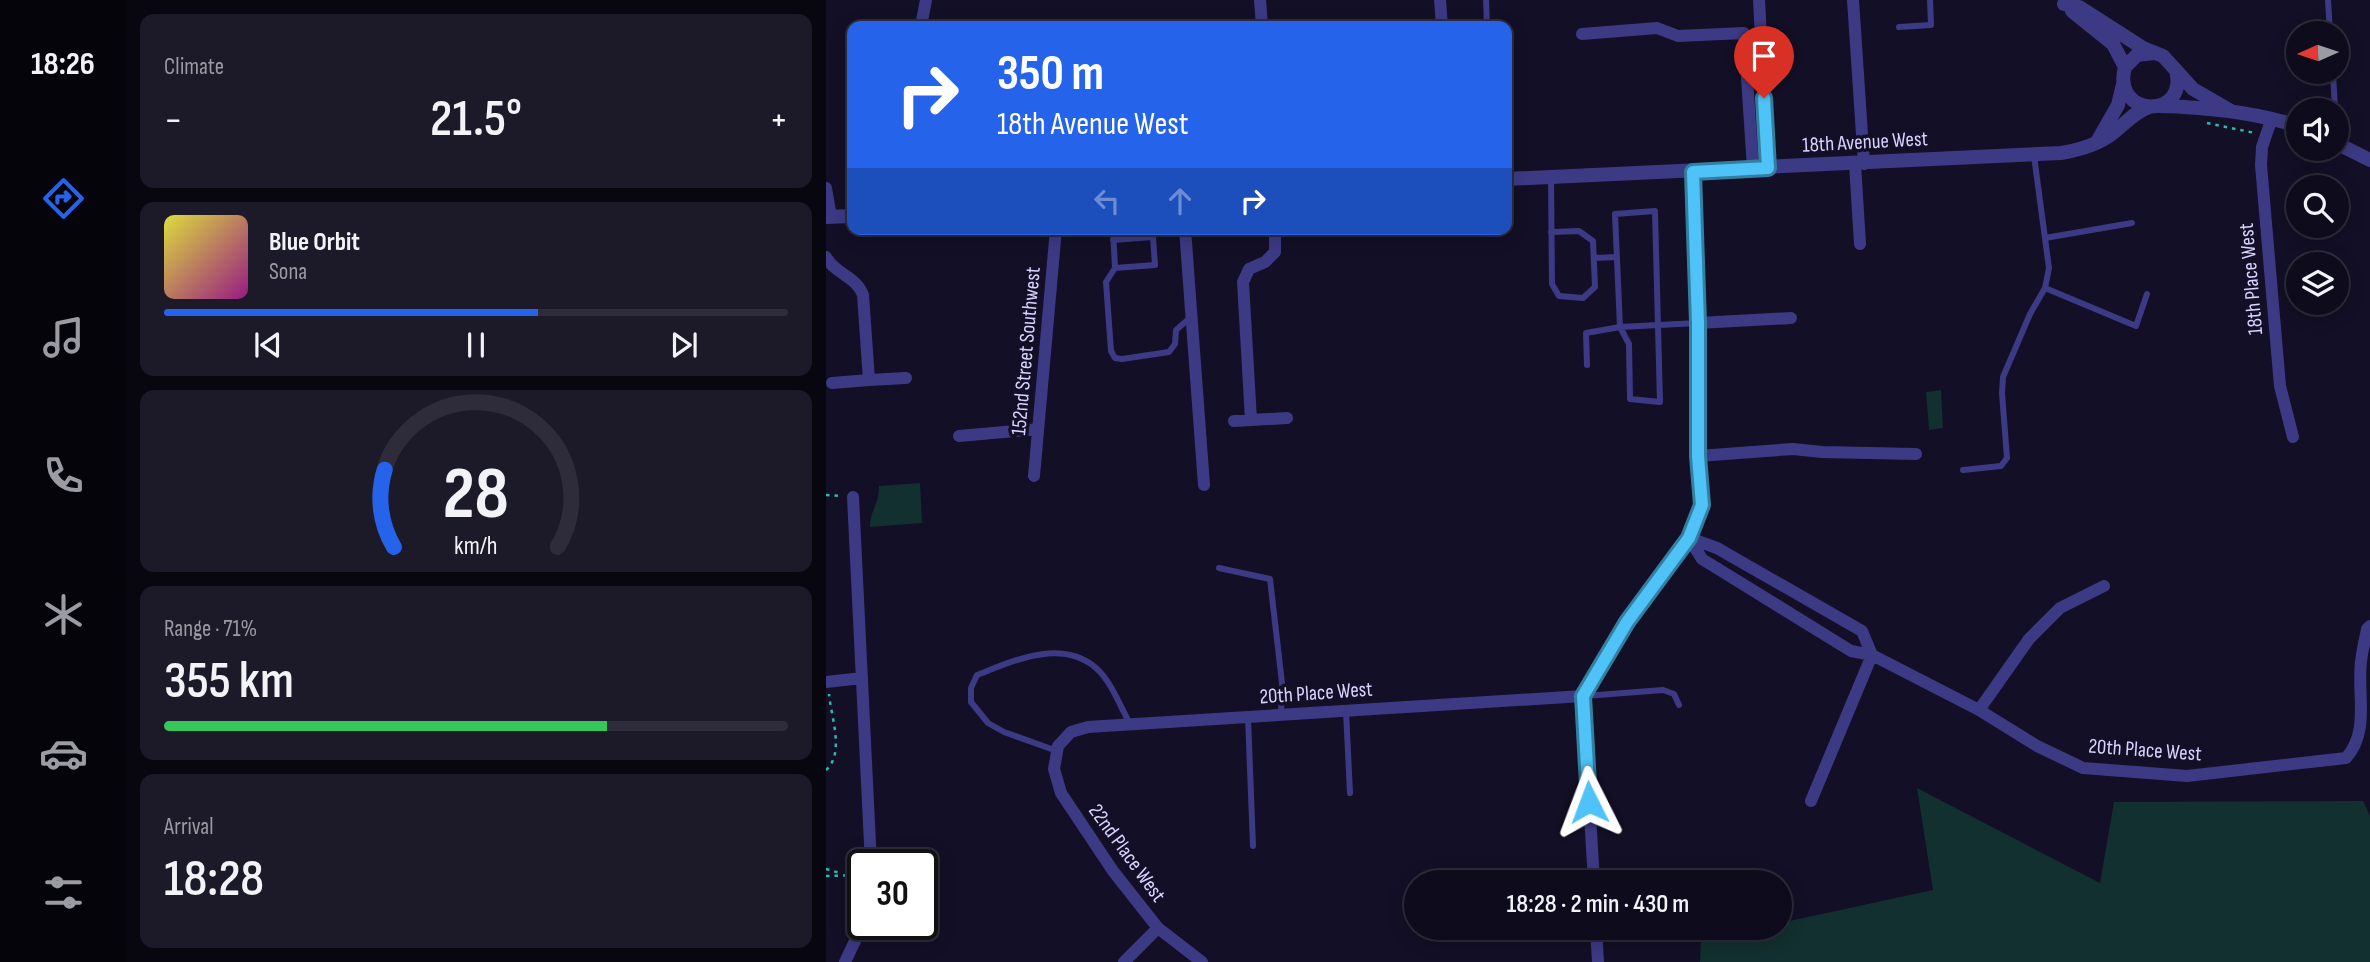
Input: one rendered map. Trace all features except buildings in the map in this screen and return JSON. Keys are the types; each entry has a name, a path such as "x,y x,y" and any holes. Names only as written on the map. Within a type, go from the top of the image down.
{"street":[{"path":"922,21 926,0"},
{"path":"1260,0 1262,21"},
{"path":"1440,0 1442,21"},
{"path":"1759,0 1768,168"},
{"path":"1853,0 1860,244"},
{"path":"2061,2 2079,7 2131,41 2163,55 2193,89 2231,110"},
{"path":"2061,2 2113,44 2125,67 2118,105 2096,142"},
{"path":"1582,34 1657,28 1678,36 1744,33 1753,168"},
{"path":"2125,67 2137,55 2155,53"},
{"path":"2153,107 2171,99 2175,93 2178,78 2175,68"},
{"path":"2123,84 2132,100 2153,107 2231,110 2286,122"},
{"name":"18th Avenue West","path":"1512,180 2072,152 2110,136 2137,112 2153,107"},
{"name":"18th Place West","path":"2272,118 2262,147 2261,165 2280,386 2293,437"},
{"path":"2349,150 2370,160"},
{"path":"1593,870 1583,696 1627,622 1689,538 1702,505 1698,456 1698,323 1693,172"},
{"path":"826,188 828,217 847,216"},
{"name":"152nd Street Southwest","path":"1034,476 1055,235"},
{"path":"1185,235 1204,485"},
{"path":"1251,420 1242,282 1248,269 1265,262 1275,252 1275,235"},
{"path":"826,257 829,263 859,286 863,295 869,380"},
{"path":"1698,323 1791,318"},
{"path":"832,383 906,378"},
{"path":"1234,421 1287,418"},
{"path":"959,436 1038,429"},
{"path":"1698,456 1793,449 1916,454"},
{"path":"853,497 870,849"},
{"name":"20th Place West","path":"1689,538 1702,559 1851,651 1872,654 1979,710 2037,746 2083,768 2187,776 2346,758 2354,749 2360,733 2360,663 2367,629 2370,626"},
{"name":"20th Place West","path":"1689,538 1717,548 1862,631 1872,654"},
{"path":"1979,710 2029,639 2060,608 2104,586"},
{"path":"1811,801 1872,654"},
{"path":"827,682 862,678"},
{"name":"20th Place West","path":"1058,749 1071,732 1088,727 1583,696"},
{"name":"22nd Place West","path":"1058,749 1054,769 1061,793 1113,872 1158,928 1202,962"},
{"path":"1124,962 1158,928"},
{"path":"845,962 855,940"},
{"path":"1597,940 1598,962"}],"lane":[{"path":"1486,0 1487,21"},
{"path":"1899,27 1931,25 1930,0"},
{"path":"2328,0 2329,21"},
{"path":"1963,470 2001,466 2007,458 2001,393 2003,377 2030,314 2045,288 2049,268 2034,155"},
{"path":"1550,178 1551,232 1552,284 1559,296 1583,298 1595,287 1593,241 1579,231 1551,232"},
{"path":"1655,211 1659,325 1660,402 1630,399 1629,344 1620,327 1615,214 1655,211"},
{"path":"2045,238 2132,223"},
{"path":"1114,235 1115,268 1106,282 1111,351 1115,358 1169,352 1175,344 1175,330 1192,316"},
{"path":"1114,240 1153,237 1155,265 1115,268"},
{"path":"1594,258 1617,257"},
{"path":"2045,288 2136,326 2147,295"},
{"path":"1587,365 1586,332 1620,327 1698,323"},
{"path":"1219,568 1270,579 1282,683 1281,715"},
{"path":"1058,749 1004,732 988,723 971,702 971,688 977,675 1041,653 1066,655 1098,669 1130,724"},
{"path":"1583,696 1663,690 1674,694 1679,705"},
{"path":"1346,711 1350,793"},
{"path":"1248,717 1253,846"}],"path":[{"path":"2204,122 2258,134"},
{"path":"826,770 833,764 837,747 827,682"},
{"path":"826,869 847,875"},
{"path":"826,876 847,875"}],"green space":[{"path":"1941,390 1943,428 1929,430 1926,392"},
{"path":"920,483 922,523 870,527 879,486"},
{"path":"1917,788 2100,883 2114,802 2363,801 2370,816 2370,962 1700,962 1701,940 1792,940 1792,920 1933,890"}],"route":[{"path":"1589,802 1583,696 1627,622 1689,538 1702,505 1698,456 1698,323 1693,172 1768,168 1764,98"}]}
